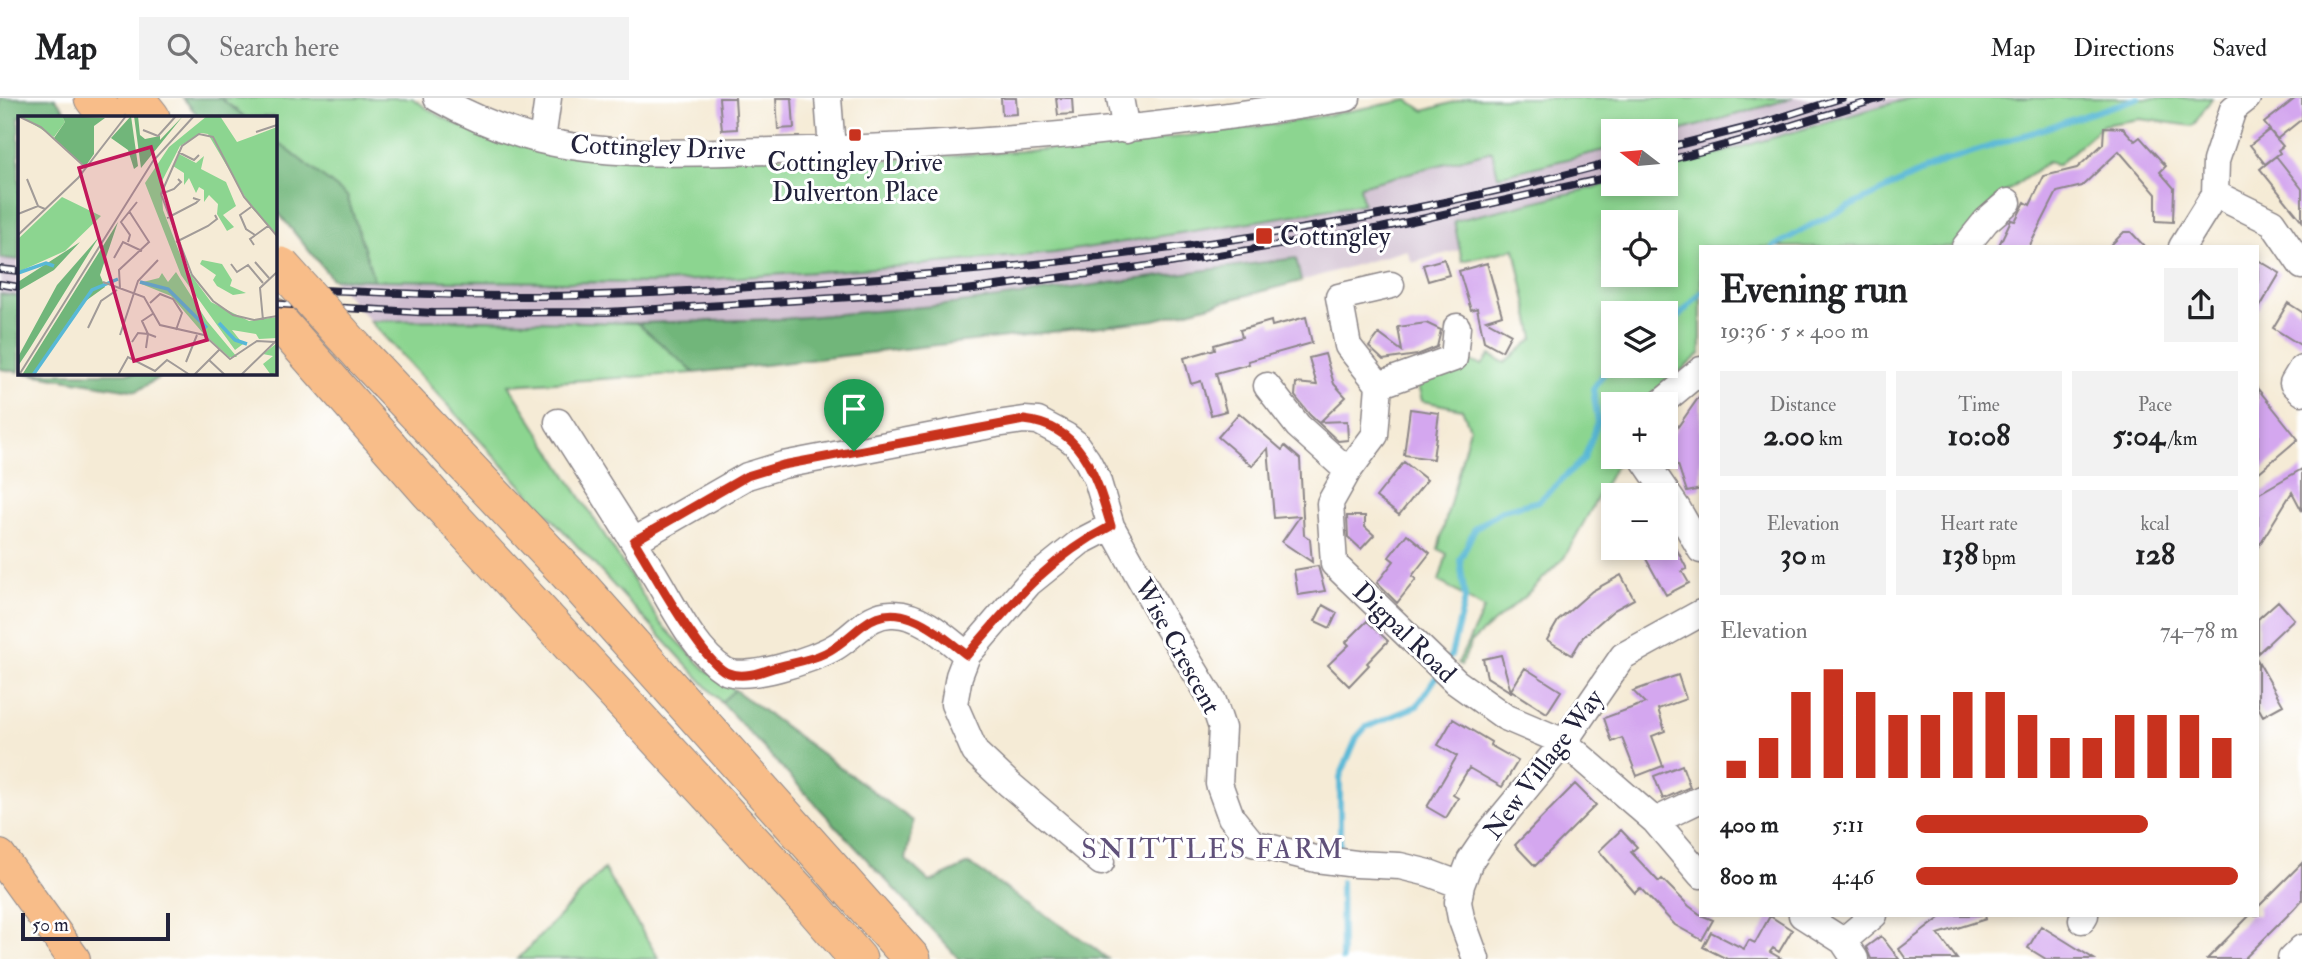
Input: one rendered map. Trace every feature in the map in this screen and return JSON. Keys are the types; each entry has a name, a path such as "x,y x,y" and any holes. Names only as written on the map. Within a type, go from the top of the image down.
{"highway":[{"path":"93,98 106,116"},
{"path":"136,98 150,116"},
{"path":"155,98 167,116"},
{"path":"278,262 362,356 579,585 912,959"},
{"path":"276,318 430,493 853,953"}],"main road":[{"path":"0,856 74,959"}],"street":[{"name":"Cottingley Drive","path":"438,98 496,126 542,140 604,149 685,152 832,149 1126,130 1347,98"},
{"path":"542,140 548,98"},
{"path":"828,98 832,149"},
{"path":"1121,98 1126,130"},
{"path":"2183,245 2216,194 2216,161 2233,109 2247,98"},
{"path":"2216,194 2272,222 2302,266"},
{"path":"1967,245 1986,221 2008,202"},
{"path":"1391,285 1339,297 1348,346 1380,385 1454,358 1457,327"},
{"path":"2302,369 2293,383 2302,392"},
{"path":"1674,392 1699,372"},
{"name":"Digpal Road","path":"1380,385 1375,435 1348,471 1330,503 1334,564 1456,682 1505,716 1564,742 1655,821 1699,873"},
{"path":"1267,386 1298,426 1348,471"},
{"name":"Wise Crescent","path":"634,541 747,476 783,465 1024,420 1038,421 1075,443 1097,479 1111,526 1161,616 1213,701 1222,728 1219,784 1231,817 1252,843 1316,859 1401,866 1461,885"},
{"path":"558,422 700,645 714,663 726,672 755,674 823,654 873,619 895,613 929,625 967,655"},
{"path":"1650,469 1699,546"},
{"path":"1101,862 975,752 954,704 967,655 1029,583 1080,542 1111,526"},
{"name":"New Village Way","path":"1476,959 1458,902 1470,861 1489,833 1564,742 1623,656 1699,614"},
{"path":"1655,821 1699,800"},
{"path":"1805,917 1849,950 1873,917"},
{"path":"2291,959 2302,947"}],"shaded area":[{"path":"1793,98 1910,98 1678,166 1678,132"},
{"path":"1492,151 1498,175 1601,151 1601,186 1454,221 1459,250 1412,263 1407,250 1301,281 1295,258 945,305 782,319 637,323 370,321 332,279 650,283 768,274 1363,203 1359,186"},
{"path":"0,258 18,260 18,296 0,294"}],"green space":[{"path":"0,98 55,98 69,116 18,116 18,260 0,258"},
{"path":"183,98 220,98 244,116 198,116"},
{"path":"220,98 412,98 458,125 506,142 541,150 888,160 1178,137 1284,123 1408,100 1424,111 1467,98 1793,98 1678,132 1678,119 1601,119 1601,151 1498,176 1492,151 1360,186 1363,204 1054,253 650,283 374,280 347,196 276,141 276,116 244,116"},
{"path":"1910,98 2212,98 2193,126 2140,119 2103,125 2057,166 2048,162 1995,200 1954,245 1699,245 1699,355 1678,373 1678,301 1601,301 1601,378 1673,378 1657,392 1601,392 1601,469 1614,469 1606,483 1601,483 1601,492 1564,558 1472,641 1461,665 1458,663 1484,609 1439,581 1447,554 1438,549 1470,428 1462,409 1422,401 1417,382 1465,360 1482,365 1490,355 1505,363 1534,338 1515,249 1462,261 1454,221 1601,186 1601,196 1678,196 1678,166"},
{"path":"276,141 347,196 374,280 332,279 276,210"},
{"path":"1296,258 1301,281 1154,320 695,373 637,323 782,319 945,305"},
{"path":"0,294 18,296 18,372 0,369"},
{"path":"370,321 637,323 695,373 509,385 661,624 705,669 735,690 721,702"},
{"path":"31,374 164,374 137,391"},
{"path":"735,690 913,821 906,860 930,882 969,864 1108,959 959,959 721,702"},
{"path":"604,869 659,959 518,959"}],"building":[{"path":"719,98 735,98 737,129 722,130"},
{"path":"776,98 792,98 794,128 778,129"},
{"path":"1001,98 1016,98 1017,114 1002,115"},
{"path":"1056,98 1072,98 1073,114 1058,115"},
{"path":"2296,98 2302,98 2302,119 2277,139 2264,123"},
{"path":"2104,127 2123,128 2135,141 2140,137 2166,166 2160,172 2174,188 2173,222 2156,221 2156,194 2119,151 2082,186 2057,192 2030,245 1999,245 2011,220 2015,221 2025,202 2030,205 2044,176 2077,168 2103,144"},
{"path":"2269,130 2283,146 2278,150 2280,153 2265,164 2250,145"},
{"path":"2276,156 2302,189 2302,221 2260,169"},
{"path":"2124,232 2131,232 2143,245 2111,245"},
{"path":"1444,259 1449,275 1428,281 1423,265"},
{"path":"2259,261 2280,273 2259,308"},
{"path":"1487,263 1502,315 1486,320 1511,334 1502,351 1484,341 1477,308 1471,310 1459,271"},
{"path":"2288,303 2302,312 2302,346 2273,328"},
{"path":"1306,317 1312,343 1216,373 1226,411 1211,415 1201,381 1191,384 1184,358 1242,337 1240,330 1271,321 1272,326"},
{"path":"1426,323 1441,330 1437,347 1417,355 1383,360 1369,347 1379,334 1402,351 1398,327"},
{"path":"1325,354 1334,384 1346,397 1320,422 1347,421 1348,440 1338,441 1310,415 1295,396 1296,383 1317,385 1309,358"},
{"path":"2259,390 2298,439 2259,472"},
{"path":"1699,397 1699,489 1687,492 1678,465 1678,427"},
{"path":"1410,409 1439,413 1433,459 1404,455"},
{"path":"1239,413 1282,450 1285,446 1300,459 1304,535 1310,539 1312,562 1282,542 1300,516 1274,518 1268,448 1252,466 1218,437"},
{"path":"1404,462 1427,480 1399,515 1376,497"},
{"path":"2302,469 2302,511 2292,492 2259,545 2259,493"},
{"path":"1347,516 1365,516 1365,527 1374,535 1361,549 1348,537"},
{"path":"1407,534 1430,553 1412,576 1416,579 1397,603 1377,583 1394,561 1389,557"},
{"path":"1678,552 1687,569 1682,571 1689,583 1666,595 1647,560 1678,560"},
{"path":"1318,566 1325,591 1298,595 1294,570"},
{"path":"1621,575 1634,599 1614,610 1583,637 1572,655 1547,640 1558,621 1592,591"},
{"path":"2278,601 2294,619 2259,652 2259,618"},
{"path":"1323,605 1337,613 1330,628 1315,621"},
{"path":"1367,621 1388,641 1349,686 1328,665 1349,645 1346,642"},
{"path":"1501,655 1511,692 1487,677 1483,659"},
{"path":"2259,663 2283,705 2263,716 2259,709"},
{"path":"1525,668 1561,691 1547,713 1511,690"},
{"path":"1678,675 1686,699 1658,709 1665,731 1652,736 1663,766 1637,776 1622,738 1612,742 1604,718 1645,703 1633,691"},
{"path":"1453,719 1518,761 1502,787 1469,768 1453,795 1458,798 1446,818 1427,807 1457,756 1438,745"},
{"path":"1682,765 1690,787 1663,799 1654,776"},
{"path":"1575,784 1596,805 1535,866 1515,845"},
{"path":"1621,830 1637,847 1631,852 1659,882 1662,879 1699,914 1699,917 1713,920 1702,940 1675,925 1640,888 1635,893 1599,851"},
{"path":"2302,863 2302,900 2294,909 2244,959 2207,959 2248,917 2259,917 2259,906"},
{"path":"1769,917 1792,930 1779,952 1773,948 1770,952 1782,959 1727,959 1703,947 1711,932 1744,949 1749,940 1755,943"},
{"path":"1941,917 1986,917 1938,934 1957,959 1906,959 1899,949"},
{"path":"2041,926 2094,959 2046,959 2028,948"},
{"path":"1881,936 1899,959 1871,959 1866,947"}],"waterway":[{"path":"1776,245 1811,225 1942,162 2138,98"},
{"path":"1678,317 1699,295"},
{"path":"1445,664 1451,655 1465,599 1460,560 1475,528 1503,510 1539,501 1584,459 1598,422 1593,389 1601,378"},
{"path":"1340,847 1340,777 1357,737 1366,727 1417,706 1439,673"},
{"path":"1341,882 1342,959"}],"railway":[{"path":"1678,145 1753,126 1842,98"},
{"path":"1678,158 1881,98"},
{"path":"276,288 458,295 595,295 924,275 1123,254 1320,226 1517,186 1601,165"},
{"path":"276,304 434,313 607,312 966,290 1170,263 1381,228 1601,179"},
{"path":"0,269 18,271"},
{"path":"0,284 18,287"}],"place":[{"name":"Cottingley Drive Dulverton Place","path":"855,135"},
{"name":"Cottingley","path":"1264,236"}],"district":[{"name":"SNITTLES FARM","path":"1213,848"}],"route":[{"path":"1038,421 1056,429 1075,443 1087,460 1097,479 1111,526 1080,542 1029,583 967,655 929,625 895,613 873,619 823,654 755,674 726,672 714,663 700,645 634,541 747,476 783,465 854,451 996,424 1038,421"}]}
